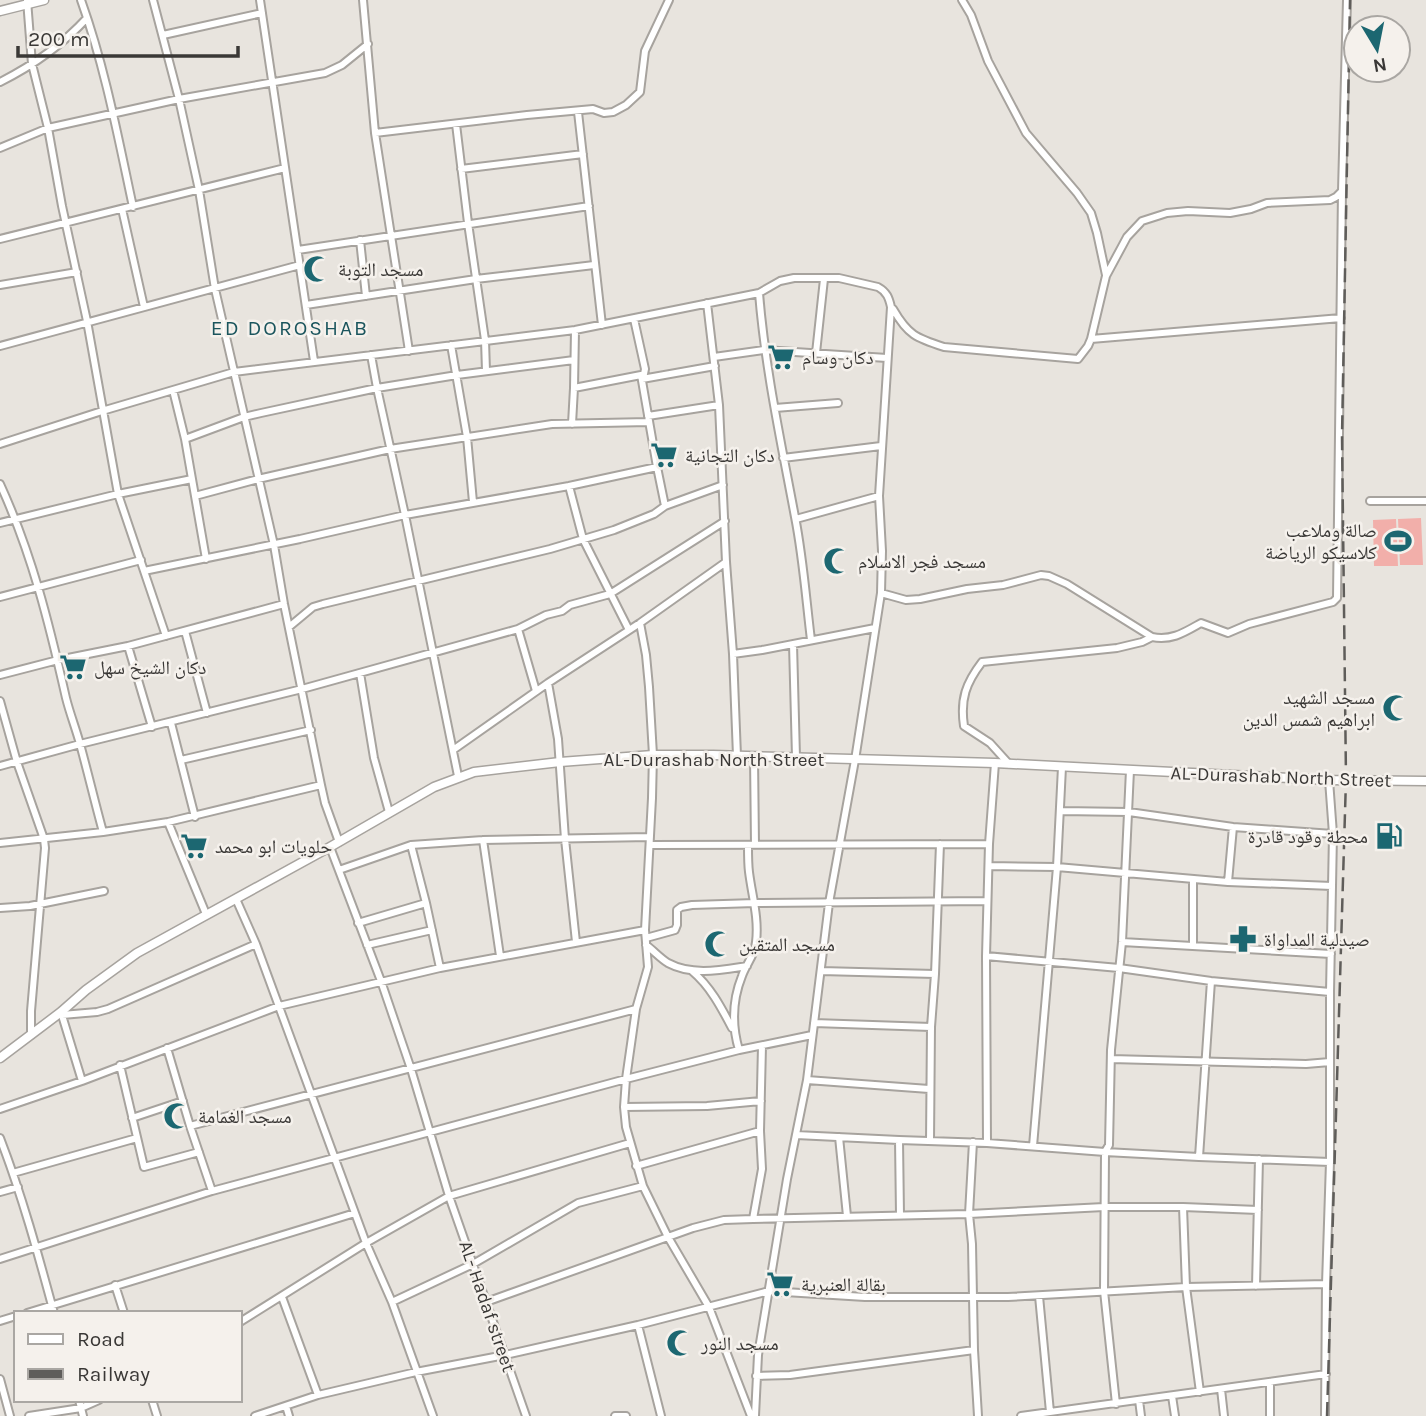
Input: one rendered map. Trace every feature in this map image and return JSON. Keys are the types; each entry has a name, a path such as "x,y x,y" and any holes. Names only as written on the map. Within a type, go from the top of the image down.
{"street":[{"path":"0,11 27,2 44,0"},
{"path":"81,0 113,115 133,206"},
{"path":"153,0 199,190 215,289 274,545 321,785 339,842"},
{"path":"260,0 314,361"},
{"path":"363,0 375,133 409,351"},
{"path":"375,133 593,109 604,113 613,112 626,105 640,92 645,51 668,0"},
{"path":"962,0 971,15 988,61 1026,134 1077,192 1091,213 1106,276"},
{"path":"881,593 906,600 920,599 1003,585 1041,575 1049,576 1067,584 1152,637 1168,639 1201,623 1228,633 1249,624 1333,602 1337,598 1347,0"},
{"path":"27,2 32,64 77,271 118,494 166,636"},
{"path":"163,34 262,13"},
{"path":"0,82 32,64 76,30 87,18"},
{"path":"0,148 48,128 179,99 325,72 342,65 368,44"},
{"path":"578,111 602,325"},
{"path":"456,124 485,340 486,371"},
{"path":"461,169 583,153"},
{"path":"0,239 285,168"},
{"path":"891,307 908,332 944,347 1079,359 1091,339 1106,276 1127,237 1142,221 1188,211 1230,213 1266,203 1330,200 1342,191"},
{"path":"298,250 589,206"},
{"path":"122,209 144,307"},
{"path":"360,240 366,296"},
{"path":"0,346 300,265"},
{"path":"306,305 476,279 594,265"},
{"path":"0,285 77,271"},
{"path":"0,444 234,372 575,330 759,293 780,281 794,278 839,278 877,287 888,295 891,307 879,496 883,551 881,593 829,903 807,1080 787,1179 756,1376 753,1416"},
{"path":"816,353 824,279"},
{"path":"759,293 764,350 796,519 811,640"},
{"path":"707,303 719,405 737,756"},
{"path":"1091,339 1341,317"},
{"path":"634,319 645,369 641,377 665,506"},
{"path":"572,424 575,330"},
{"path":"451,345 467,437 473,502"},
{"path":"714,357 764,350 887,358"},
{"path":"371,355 458,776"},
{"path":"185,439 244,417 377,388 574,360"},
{"path":"574,388 715,366"},
{"path":"173,390 185,439 206,559"},
{"path":"775,408 838,403"},
{"path":"195,496 390,449 552,424 648,419 719,405"},
{"path":"783,458 881,446"},
{"path":"144,571 274,545 405,514 569,486 657,467"},
{"path":"0,523 192,479"},
{"path":"0,484 16,519 40,587 67,701 103,832"},
{"path":"289,627 313,607 583,540 723,485"},
{"path":"569,486 583,540 629,630"},
{"path":"796,519 879,496"},
{"path":"1370,501 1426,501"},
{"path":"0,766 302,690 518,629 570,605 610,594 725,521"},
{"path":"0,597 141,560"},
{"path":"453,750 726,562"},
{"path":"0,675 128,646 284,604"},
{"path":"640,623 646,655 653,755 645,930 648,971 636,1009 626,1079 626,1127 643,1186 667,1237 709,1307 753,1416"},
{"path":"733,654 875,628"},
{"path":"518,629 536,691"},
{"path":"185,631 207,713"},
{"path":"1009,764 990,743 964,726 963,700 970,677 982,662 1117,648 1152,637"},
{"path":"793,644 796,757"},
{"path":"128,646 152,727"},
{"path":"360,673 374,758 389,812"},
{"path":"548,683 558,739 576,942"},
{"path":"0,701 44,839 45,860 31,1035"},
{"path":"171,723 195,817"},
{"path":"181,760 311,730"},
{"name":"AL-Durashab North Street","path":"0,1058 137,953 433,787 458,776 488,769 653,755 754,756 995,763 1329,780 1426,781"},
{"path":"739,1051 733,1021 737,993 757,941 755,902 749,873 754,756"},
{"path":"987,1143 987,901 995,763"},
{"path":"1033,1146 1057,867 1062,767"},
{"path":"1116,1404 1104,1292 1105,1152 1109,1145 1111,1050 1122,942 1130,770"},
{"path":"1325,1416 1333,834 1329,780"},
{"path":"0,843 168,822 321,785"},
{"path":"1061,811 1129,812 1233,827 1333,834"},
{"path":"168,822 206,914"},
{"path":"1228,882 1233,827"},
{"path":"339,870 411,845 483,840 650,837"},
{"path":"483,840 500,956"},
{"path":"930,1141 931,1027 940,844"},
{"path":"650,845 989,844"},
{"path":"411,845 440,968"},
{"name":"AL- Hadaf street","path":"330,847 411,1069 449,1196 526,1416"},
{"path":"989,866 1057,867 1228,882 1332,886"},
{"path":"1193,879 1193,946"},
{"path":"0,908 40,904 104,891"},
{"path":"236,899 256,944 433,1416"},
{"path":"646,942 675,930 677,910 681,907 755,902 987,901"},
{"path":"358,923 426,903"},
{"path":"367,945 432,930"},
{"path":"0,1109 82,1081 279,1006 440,968 645,930"},
{"path":"646,942 665,961 690,970 747,967"},
{"path":"1122,942 1331,954"},
{"path":"82,1081 61,1013 108,1009 256,944"},
{"path":"986,956 1330,992"},
{"path":"690,970 711,992 734,1033"},
{"path":"821,971 935,974"},
{"path":"1199,1157 1211,981"},
{"path":"190,1126 636,1009"},
{"path":"814,1023 931,1027"},
{"path":"0,1259 212,1191 335,1157 626,1079 812,1035"},
{"path":"753,1219 762,1169 762,1046"},
{"path":"167,1048 212,1191"},
{"path":"1111,1059 1306,1064 1330,1062"},
{"path":"120,1065 143,1165 146,1168 199,1152"},
{"path":"807,1080 929,1089"},
{"path":"132,1118 183,1101"},
{"path":"624,1107 707,1106 761,1101"},
{"path":"636,1166 760,1131"},
{"path":"796,1135 1330,1162"},
{"path":"839,1137 847,1216"},
{"path":"0,1138 18,1187 53,1309 116,1285 355,1213"},
{"path":"13,1173 137,1138"},
{"path":"899,1140 900,1215"},
{"path":"973,1142 969,1214 978,1416"},
{"path":"242,1321 366,1243 449,1196 630,1143"},
{"path":"1256,1286 1259,1159"},
{"path":"392,1302 473,1264 578,1203 643,1186"},
{"path":"0,1192 18,1187"},
{"path":"486,1302 667,1237 724,1220 969,1214 1104,1207 1258,1210"},
{"path":"1183,1207 1186,1287 1200,1392"},
{"path":"255,1416 318,1395 638,1325 769,1291 865,1297 1039,1296 1186,1287 1326,1284"},
{"path":"116,1285 123,1311"},
{"path":"1039,1296 1050,1412"},
{"path":"282,1297 318,1395"},
{"path":"638,1325 661,1416"},
{"path":"756,1376 790,1375 974,1350"},
{"path":"1021,1416 1326,1374"},
{"path":"0,1379 10,1416"},
{"path":"1270,1383 1270,1416"},
{"path":"1221,1389 1224,1416"},
{"path":"1172,1396 1175,1416"},
{"path":"1139,1400 1141,1416"},
{"path":"285,1406 289,1416"},
{"path":"1085,1407 1086,1416"},
{"path":"29,1416 82,1412"},
{"path":"615,1416 626,1416"}],"shaded area":[{"path":"1421,518 1423,565 1400,565 1398,519"},
{"path":"1396,519 1398,566 1374,566 1373,520"}],"railway":[{"path":"1327,1416 1346,779 1342,436 1350,0"}],"place":[{"name":"مسجد التوبة","path":"317,269"},
{"name":"دكان وسام","path":"781,357"},
{"name":"دكان التجانية","path":"664,455"},
{"name":"صالة وملاعب كلاسيكو الرياضة","path":"1398,541"},
{"name":"مسجد فجر الاسلام","path":"837,561"},
{"name":"دكان الشيخ سهل","path":"73,667"},
{"name":"مسجد الشهيد ابراهيم شمس الدين","path":"1396,708"},
{"name":"محطة وقود قادرة","path":"1389,836"},
{"name":"حلويات ابو محمد","path":"194,846"},
{"name":"صيدلية المداواة","path":"1243,939"},
{"name":"مسجد المتقين","path":"718,944"},
{"name":"مسجد الغمامة","path":"177,1116"},
{"name":"بقالة العنبرية","path":"780,1284"},
{"name":"مسجد النور","path":"680,1343"}],"district":[{"name":"ED DOROSHAB","path":"290,328"}]}
